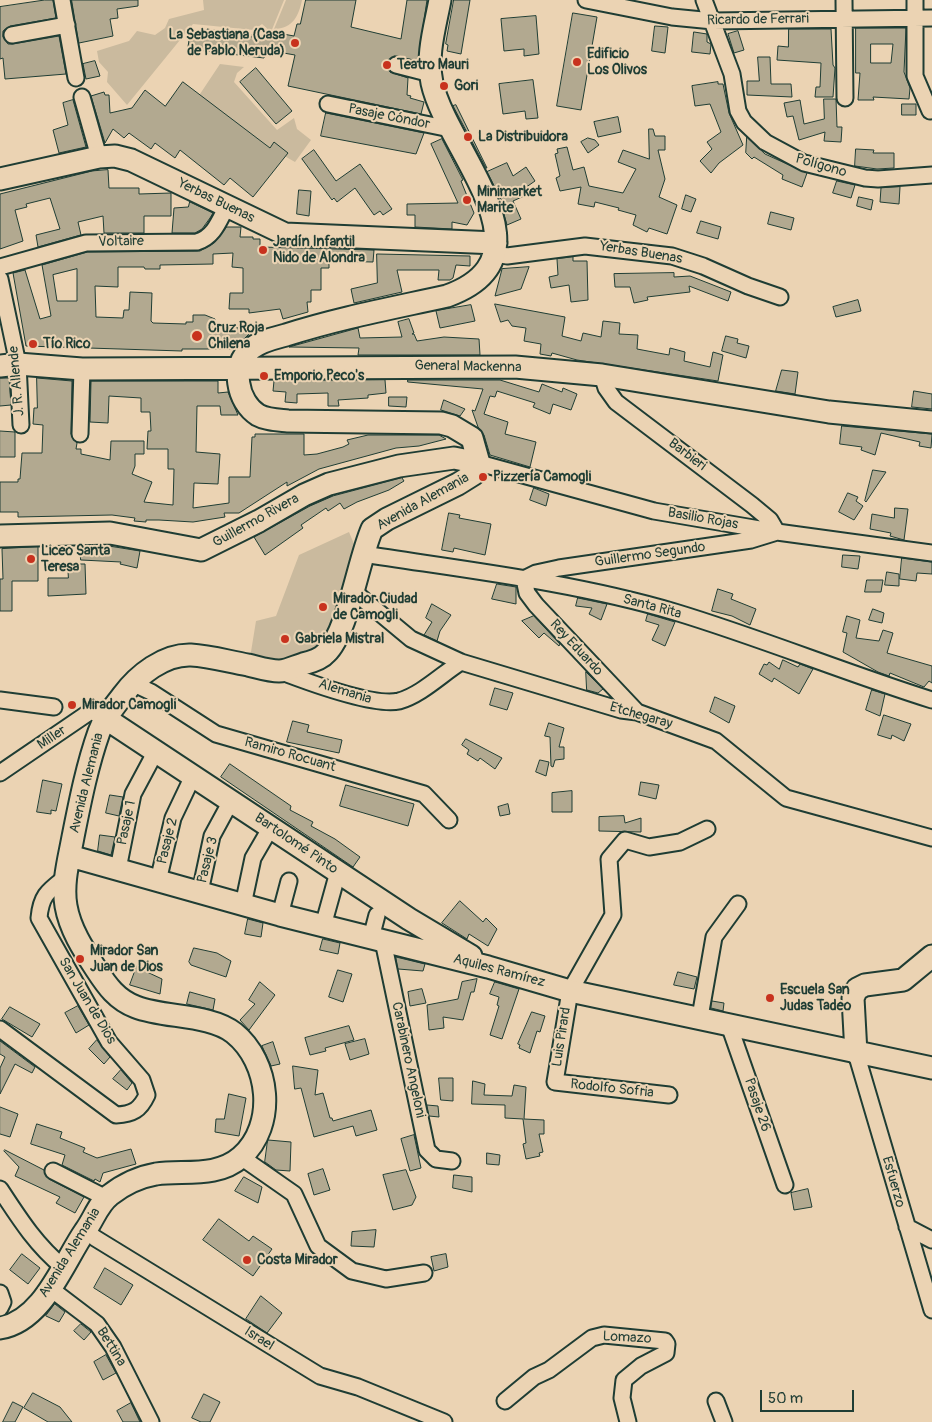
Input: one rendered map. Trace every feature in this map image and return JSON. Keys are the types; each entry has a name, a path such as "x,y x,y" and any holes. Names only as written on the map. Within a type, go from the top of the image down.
{"street":[{"path":"62,0 76,78"},
{"path":"238,368 242,359 251,348 268,340 307,328 447,296 465,290 485,274 496,248 490,212 482,190 450,129 435,95 430,74 432,43 440,0"},
{"name":"Ricardo de Ferrari","path":"586,0 672,17 713,21 932,18"},
{"name":"Polígono","path":"704,0 732,74 738,110 744,122 765,142 804,163 865,178 878,179 925,175"},
{"path":"844,0 845,98"},
{"path":"915,0 915,76 930,112"},
{"path":"12,35 67,25"},
{"path":"396,65 430,74"},
{"path":"82,97 98,157"},
{"name":"Pasaje Cóndor","path":"328,104 450,129"},
{"name":"Yerbas Buenas","path":"0,179 98,157 115,156 131,160 284,234 496,248 507,256 593,246 672,256 703,266 748,286 780,296"},
{"name":"Voltaire","path":"0,267 86,243 197,242 206,239 212,232 227,206"},
{"name":"J. R. Allende","path":"0,278 9,365 21,425"},
{"name":"General Mackenna","path":"9,365 82,369 280,366 516,367 602,375 829,412 932,422"},
{"name":"Avenida Alemania","path":"0,1328 10,1326 24,1318 51,1289 77,1242 106,1198 128,1182 144,1177 212,1170 232,1163 242,1156 258,1137 264,1118 266,1106 261,1078 247,1048 235,1034 215,1024 138,1008 120,1000 108,987 74,933 66,906 66,877 83,788 99,731 105,718 132,683 149,668 189,654 280,671 325,655 337,638 362,554 372,529 387,519 458,484 474,474 479,463 472,438 446,424 288,421 271,420 258,416 248,407 242,394 238,368"},
{"path":"80,434 82,369"},
{"name":"Barbieri","path":"602,375 606,388 616,402 752,505 770,520 777,532"},
{"name":"Guillermo Rivera","path":"0,536 110,533 175,547 201,550 259,522 304,494 330,484 399,466 454,458 479,463"},
{"name":"Basilio Rojas","path":"479,463 654,511 777,532 932,553"},
{"name":"Guillermo Segundo","path":"524,579 536,573 559,568 751,540 777,532"},
{"name":"Santa Rita","path":"362,554 524,579 612,596 674,612 932,700"},
{"name":"Rey Eduardo","path":"524,579 527,593 536,605 637,712"},
{"name":"Etchegaray","path":"352,590 410,639 461,662 621,710 637,712 716,741 786,798 932,838"},
{"name":"Alemania","path":"280,671 379,702 398,701 410,697 461,662"},
{"name":"Ramiro Rocuant","path":"132,683 151,692 216,734 424,794 449,820"},
{"path":"0,700 54,707"},
{"name":"Miller","path":"0,773 91,712 105,718"},
{"name":"Bartolomé Pinto","path":"105,718 409,919 488,967"},
{"name":"Pasaje 1","path":"118,870 133,794 156,751"},
{"name":"Pasaje 2","path":"158,881 173,818 193,776"},
{"name":"Pasaje 3","path":"200,892 212,836 231,801"},
{"path":"243,904 253,858 271,827"},
{"path":"570,991 613,915 610,860 625,840 649,847 680,842 707,829"},
{"name":"Aquiles Ramírez","path":"70,856 280,915 488,967 570,991 700,1017 856,1053 932,1068"},
{"path":"323,926 338,872"},
{"name":"San Juan de Dios","path":"0,1029 116,1115 130,1114 141,1108 147,1095 142,1080 109,1042 39,918 40,901 49,890 66,877"},
{"path":"280,915 289,881"},
{"path":"700,1017 714,936 738,904"},
{"path":"377,916 377,940"},
{"name":"Carabinero Angeloni","path":"377,940 427,1150 436,1159 452,1161"},
{"path":"856,1053 853,998 857,989 865,985 903,980 932,956"},
{"name":"Luis Pirard","path":"555,1082 570,991"},
{"name":"Pasaje 26","path":"729,1025 784,1185"},
{"name":"Esfuerzo","path":"856,1053 932,1310"},
{"name":"Rodolfo Sofria","path":"555,1082 670,1095"},
{"path":"242,1156 294,1194 318,1246 352,1271 386,1279 424,1273"},
{"path":"53,1171 106,1198"},
{"path":"0,1189 27,1231 44,1252 63,1267"},
{"path":"907,1227 932,1240"},
{"name":"Israel","path":"86,1230 95,1238 320,1376 358,1387 444,1422"},
{"name":"Bettina","path":"51,1289 97,1324 113,1347 151,1422"},
{"path":"0,1293 3,1302 0,1308"},
{"name":"Lomazo","path":"505,1401 534,1377 549,1370 592,1338 604,1335 665,1341 667,1344 666,1353 641,1366 624,1380 622,1398 628,1422"},
{"path":"716,1401 724,1422"}],"shaded area":[{"path":"203,0 284,0 271,32 262,24 254,30 193,24 127,105 107,82 108,72 99,62 97,51 129,41 137,31 155,35 165,28 169,19 204,10"},
{"path":"286,0 302,0 297,16 286,27 274,29"},
{"path":"220,64 244,67 237,73 234,82 277,130 294,118 297,129 311,140 295,162 265,145 198,97"},
{"path":"349,532 354,544 352,557 335,617 321,646 311,652 274,663 250,658 256,621 276,616 299,555"}],"building":[{"path":"53,0 56,18 10,26 3,31 3,37 8,44 13,44 59,36 66,74 5,79 3,58 0,59 0,7"},
{"path":"72,0 138,0 138,6 117,9 118,18 110,19 113,36 79,43"},
{"path":"306,0 356,0 351,27 401,39 407,0 427,0 418,61 394,56 387,63 390,72 408,78 407,95 411,96 410,98 424,102 421,114 288,86 295,55 266,50 264,58 197,50 196,54 187,53 190,34 206,37 207,29 252,37 252,34 283,39 283,34 294,36 297,24 300,24"},
{"path":"454,0 470,0 461,54 447,51 448,45 446,44"},
{"name":"Edificio Los Olivos","path":"573,13 597,17 581,110 557,106"},
{"path":"536,16 539,54 524,56 524,49 504,51 501,19"},
{"path":"655,26 668,27 665,53 652,51"},
{"path":"856,28 906,28 904,72 910,88 909,99 873,97 874,100 858,100 860,73 856,73","holes":["871,44 893,44 891,63 871,63"]},
{"path":"789,29 831,29 833,65 835,68 833,97 815,97 816,87 820,87 821,63 777,60 778,46 788,47"},
{"path":"738,31 744,50 734,53 728,34"},
{"path":"694,32 707,34 707,42 711,44 710,54 692,52"},
{"path":"758,57 770,57 771,84 791,84 792,97 747,95 747,81 759,81"},
{"path":"95,61 100,76 86,79 83,64"},
{"path":"256,68 292,111 276,124 240,82"},
{"path":"533,80 538,118 526,119 525,111 503,114 499,84"},
{"path":"183,82 270,148 274,142 288,153 253,197 230,178 224,185 180,150 175,158 155,143 151,149 129,133 124,138 113,129 105,143 91,96 104,92 105,95 109,95 110,113 132,108 145,90 165,106"},
{"path":"718,82 718,84 723,84 729,113 743,145 719,163 711,173 700,161 712,149 707,142 721,132 710,104 695,106 692,86"},
{"path":"824,99 836,99 837,127 842,127 841,142 824,141 825,132 799,140 793,116 787,117 784,103 800,100 804,124 824,119"},
{"path":"73,100 86,147 59,153 53,130 68,125 63,103"},
{"path":"902,104 916,104 916,115 902,115"},
{"path":"456,105 487,168 453,106"},
{"path":"326,113 424,133 416,154 321,136"},
{"path":"618,117 621,132 598,137 594,122"},
{"path":"649,129 653,129 655,136 665,136 665,150 658,150 665,179 659,197 677,205 667,234 649,228 647,232 633,225 636,215 618,210 619,208 595,202 594,207 578,204 581,187 560,191 556,178 560,176 555,154 558,153 557,149 567,147 573,170 584,167 589,186 623,193 636,169 618,162 623,150 649,159"},
{"path":"747,137 765,154 807,173 802,187 782,179 783,175 754,157 752,159 746,153"},
{"path":"588,138 595,140 599,145 588,153 581,142"},
{"path":"442,139 463,180 461,181 474,213 467,225 452,222 452,229 415,227 415,215 407,215 407,204 458,203 431,144"},
{"path":"856,149 874,150 873,153 894,153 894,168 877,169 855,166"},
{"path":"314,150 336,181 360,164 392,209 383,215 380,211 374,215 355,188 337,202 334,198 332,200 302,159"},
{"path":"507,163 513,176 526,167 535,181 522,190 524,196 513,201 521,219 507,225 503,211 506,209 487,172"},
{"path":"108,170 109,188 139,188 139,194 171,193 171,216 144,216 144,233 104,233 103,216 78,222 81,235 38,247 36,235 60,229 50,198 26,204 27,207 15,210 23,241 0,249 0,194 92,171"},
{"path":"837,181 855,185 851,198 833,193"},
{"path":"900,187 899,204 880,202 881,188"},
{"path":"299,190 311,191 309,216 297,214"},
{"path":"686,195 696,199 691,212 682,209"},
{"path":"859,197 873,200 871,210 857,206"},
{"path":"190,202 213,213 202,229 195,233 172,233 174,208 188,207"},
{"path":"771,212 794,218 791,230 768,224"},
{"path":"701,221 721,227 718,239 697,233"},
{"path":"227,227 241,227 240,237 260,239 260,247 374,250 373,262 329,261 329,268 321,268 321,290 311,290 311,302 307,302 308,312 283,319 280,309 249,313 249,309 229,309 230,293 243,293 243,268 232,267 233,253 213,254 213,264 160,265 160,269 118,267 118,287 95,286 96,317 123,318 124,310 129,310 130,292 152,293 151,321 153,323 186,324 186,322 193,322 193,315 205,315 215,319 215,331 228,331 228,324 250,333 234,349 182,349 182,351 26,346 13,273 25,270 40,319 51,316 42,265 87,252 200,251 214,243","holes":["77,269 77,301 57,301 53,275"]},
{"path":"377,254 470,256 470,266 456,265 453,278 450,280 438,280 439,270 397,270 402,292 354,303 351,289 377,283"},
{"path":"573,257 573,261 587,261 588,300 571,302 569,285 551,288 549,277 558,275 557,259"},
{"path":"529,267 521,289 495,296 502,269"},
{"path":"674,273 674,277 690,276 731,292 728,301 689,286 690,292 647,297 648,300 634,303 630,287 615,287 614,274"},
{"path":"858,300 861,311 836,317 833,307"},
{"path":"495,304 565,317 562,336 581,341 583,333 601,337 603,321 620,323 619,334 638,335 637,349 669,355 670,348 685,352 684,361 710,367 713,352 723,355 718,381 577,360 552,353 551,356 540,354 541,344 524,341 526,328 512,326 508,320 501,322"},
{"path":"471,305 475,321 440,328 436,311"},
{"path":"409,319 414,333 412,334 414,334 417,341 444,337 479,339 480,355 358,355 359,348 289,347 358,328 360,338 402,337 398,322"},
{"path":"726,336 738,339 737,343 749,346 746,358 722,351"},
{"path":"782,370 798,372 795,394 776,391"},
{"path":"0,378 9,378 11,405 0,406"},
{"path":"37,378 72,381 71,434 77,443 76,449 81,449 81,454 110,460 111,441 144,441 144,454 135,454 135,466 132,474 152,482 144,502 173,505 174,469 168,469 168,449 147,449 148,431 151,431 150,412 141,412 141,398 109,396 108,423 90,422 91,381 218,381 218,393 228,392 238,415 221,415 220,406 197,406 196,452 220,454 218,484 194,483 193,508 229,503 229,477 250,477 252,437 255,437 255,434 304,434 304,455 317,454 343,447 349,444 347,440 368,435 439,435 446,439 419,446 396,448 319,469 287,486 287,482 239,513 224,513 225,517 193,522 146,520 146,522 134,521 135,518 112,515 18,517 18,512 0,512 0,482 18,482 18,479 20,479 22,453 42,453 43,425 33,424 34,408 37,408"},
{"path":"385,380 386,393 368,395 368,398 338,400 339,406 328,406 328,393 297,394 297,403 285,402 286,392 273,391 274,381"},
{"path":"408,380 500,380 539,392 542,384 562,392 563,388 577,394 571,410 553,404 550,414 533,407 535,403 497,391 495,397 490,396 484,414 508,422 505,434 536,442 530,467 490,455 484,435 478,427 472,410 475,411 483,389 408,382"},
{"path":"914,391 932,394 932,409 912,407"},
{"path":"389,397 407,397 406,407 389,406"},
{"path":"444,400 465,409 460,416 441,410"},
{"path":"842,426 932,434 931,448 919,446 920,442 881,433 875,455 861,450 862,447 840,444"},
{"path":"0,431 15,432 15,457 0,457"},
{"path":"873,470 886,472 866,502 865,501"},
{"path":"402,478 404,481 389,490 344,509 340,503 328,511 326,508 301,525 303,528 265,555 254,537 310,506 333,496"},
{"path":"534,488 549,494 546,506 530,500"},
{"path":"848,493 858,497 856,501 863,506 854,520 839,512"},
{"path":"895,508 908,509 904,540 890,536 891,533 870,529 872,514 894,518"},
{"path":"449,513 460,515 459,518 491,524 485,555 454,548 453,552 442,550"},
{"path":"80,546 109,546 140,551 137,568 120,564 121,562 81,560"},
{"path":"38,547 38,581 12,581 12,611 0,611 0,579 3,579 2,549"},
{"path":"843,555 860,556 858,569 842,567"},
{"path":"902,558 932,562 932,574 917,573 916,581 900,579"},
{"path":"68,564 85,564 86,594 48,596 48,578 68,578"},
{"path":"887,572 899,574 899,586 885,585"},
{"path":"867,580 883,580 881,592 865,592"},
{"path":"497,584 516,587 516,604 492,599"},
{"path":"718,589 733,594 731,599 756,609 750,625 732,616 712,611"},
{"path":"578,598 607,604 601,620 589,614 592,608 576,606"},
{"path":"432,604 451,615 440,631 437,641 424,635 432,622 426,618"},
{"path":"873,609 884,613 882,623 869,620"},
{"path":"648,614 675,622 665,646 652,640 659,625 646,621"},
{"path":"534,616 560,644 559,646 544,633 539,638 522,621"},
{"path":"847,616 860,620 856,638 879,641 883,630 893,633 887,653 932,666 932,683 929,681 924,687 890,673 889,676 878,672 843,652 847,633 843,632"},
{"path":"783,660 798,667 800,664 813,669 799,694 774,678 772,682 759,674 764,664 767,665 769,662 779,669"},
{"path":"586,672 603,689 598,693 587,690"},
{"path":"495,688 513,693 507,710 490,705"},
{"path":"872,690 885,694 880,716 866,710"},
{"path":"715,697 735,706 729,723 710,712"},
{"path":"884,715 911,724 904,741 892,735 891,739 878,735"},
{"path":"293,721 309,725 307,732 342,740 339,753 287,742"},
{"path":"549,723 564,728 559,747 564,747 564,759 555,760 553,767 551,766 550,737 545,736"},
{"path":"466,739 502,758 495,769 480,758 478,761 467,754 469,750 462,745"},
{"path":"540,760 549,762 546,776 536,772"},
{"path":"230,764 291,806 290,810 313,822 311,826 335,839 360,857 353,867 221,777"},
{"path":"43,780 62,784 56,811 51,810 51,814 37,812"},
{"path":"641,782 659,785 656,799 639,795"},
{"path":"346,785 414,804 408,826 340,806"},
{"path":"572,791 572,812 552,812 552,793"},
{"path":"110,795 123,797 119,816 106,813"},
{"path":"508,804 510,814 500,816 498,807"},
{"path":"624,816 625,823 641,818 641,832 599,831 599,817"},
{"path":"100,835 115,837 111,855 98,851"},
{"path":"460,901 483,922 486,918 497,929 488,946 469,934 467,939 442,923"},
{"path":"248,919 263,923 261,937 245,934"},
{"path":"323,939 340,943 338,954 320,950"},
{"path":"194,948 217,953 231,961 226,977 191,965 189,962"},
{"path":"396,957 425,964 423,971 398,969"},
{"path":"137,966 148,969 147,972 162,979 160,994 130,985"},
{"path":"338,970 352,974 343,1002 329,997"},
{"path":"678,972 697,977 694,989 674,985"},
{"path":"477,979 463,1020 443,1017 444,1028 429,1030 427,1005 458,999 462,982"},
{"path":"260,982 275,995 249,1030 240,1020 255,1004 249,1000"},
{"path":"495,982 519,989 502,1039 490,1035 499,1006 497,1005 499,997 490,994"},
{"path":"422,989 426,1003 410,1006 408,992"},
{"path":"190,992 215,999 213,1010 187,1004"},
{"path":"712,1001 724,1003 723,1011 711,1008"},
{"path":"78,1006 89,1025 76,1033 65,1013"},
{"path":"10,1007 40,1024 32,1037 2,1019"},
{"path":"532,1012 545,1016 540,1032 537,1031 530,1053 519,1048 520,1045 518,1044"},
{"path":"349,1026 354,1040 325,1048 326,1051 310,1055 305,1038"},
{"path":"365,1039 369,1054 350,1060 345,1044"},
{"path":"97,1040 110,1057 104,1064 89,1049"},
{"path":"0,1041 35,1067 32,1073 15,1064 0,1094 0,1068 5,1057 0,1054"},
{"path":"273,1042 280,1064 271,1066 262,1046"},
{"path":"293,1066 318,1070 315,1095 323,1093 330,1118 333,1121 371,1110 377,1130 356,1136 353,1126 314,1137 301,1088 295,1089"},
{"path":"121,1070 132,1083 127,1090 113,1079"},
{"path":"439,1078 453,1078 453,1101 441,1100"},
{"path":"473,1081 485,1084 484,1095 512,1096 514,1085 526,1087 524,1119 544,1120 544,1134 539,1134 543,1152 539,1153 540,1156 526,1159 523,1144 526,1143 523,1119 505,1118 505,1105 472,1104"},
{"path":"229,1094 246,1098 239,1136 215,1132 216,1119 224,1119"},
{"path":"427,1105 438,1106 439,1117 429,1116"},
{"path":"0,1107 18,1114 10,1137 0,1134"},
{"path":"37,1124 62,1132 60,1138 85,1148 83,1152 97,1158 131,1149 136,1164 103,1173 100,1182 95,1179 94,1181 62,1165 65,1155 31,1144"},
{"path":"414,1135 421,1168 410,1171 401,1139"},
{"path":"268,1140 291,1142 290,1171 276,1170 265,1162"},
{"path":"5,1150 44,1170 49,1179 84,1197 75,1213 56,1203 60,1197 15,1176 19,1167"},
{"path":"487,1153 500,1155 499,1165 487,1164"},
{"path":"323,1169 330,1190 314,1195 308,1174"},
{"path":"406,1170 416,1197 412,1205 393,1210 383,1175"},
{"path":"454,1175 472,1177 472,1192 453,1188"},
{"path":"244,1177 262,1187 258,1203 235,1191"},
{"path":"808,1189 812,1207 794,1210 791,1193"},
{"name":"Costa Mirador","path":"219,1219 249,1241 253,1236 272,1249 253,1276 203,1240"},
{"path":"376,1230 374,1247 351,1246 352,1232"},
{"path":"22,1254 40,1268 28,1284 10,1270"},
{"path":"446,1254 448,1267 434,1271 431,1257"},
{"path":"105,1268 133,1285 121,1305 94,1288"},
{"path":"261,1296 282,1313 267,1333 246,1319"},
{"path":"55,1304 65,1312 59,1322 46,1316"},
{"path":"81,1324 91,1332 84,1340 74,1331"},
{"path":"106,1355 116,1373 103,1380 94,1362"},
{"path":"33,1393 60,1407 72,1422 48,1422 24,1408"},
{"path":"204,1394 220,1402 210,1422 201,1422 192,1418"},
{"path":"13,1402 23,1407 15,1422 3,1422"},
{"path":"131,1403 140,1422 123,1422 117,1411"}],"place":[{"name":"La Sebastiana (Casa de Pablo Neruda)","path":"295,43"},
{"name":"Edificio Los Olivos","path":"577,62"},
{"name":"Teatro Mauri","path":"387,65"},
{"name":"Gori","path":"444,86"},
{"name":"La Distribuidora","path":"468,137"},
{"name":"Minimarket Marite","path":"467,200"},
{"name":"Jardín Infantil Nido de Alondra","path":"263,250"},
{"name":"Cruz Roja Chilena","path":"197,336"},
{"name":"Tío Rico","path":"33,344"},
{"name":"Emporio Peco's","path":"264,376"},
{"name":"Pizzería Camogli","path":"483,477"},
{"name":"Liceo Santa Teresa","path":"31,559"},
{"name":"Mirador Ciudad de Camogli","path":"323,607"},
{"name":"Gabriela Mistral","path":"285,639"},
{"name":"Mirador Camogli","path":"72,705"},
{"name":"Mirador San Juan de Dios","path":"80,959"},
{"name":"Escuela San Judas Tadeo","path":"770,998"},
{"name":"Costa Mirador","path":"247,1260"}]}
